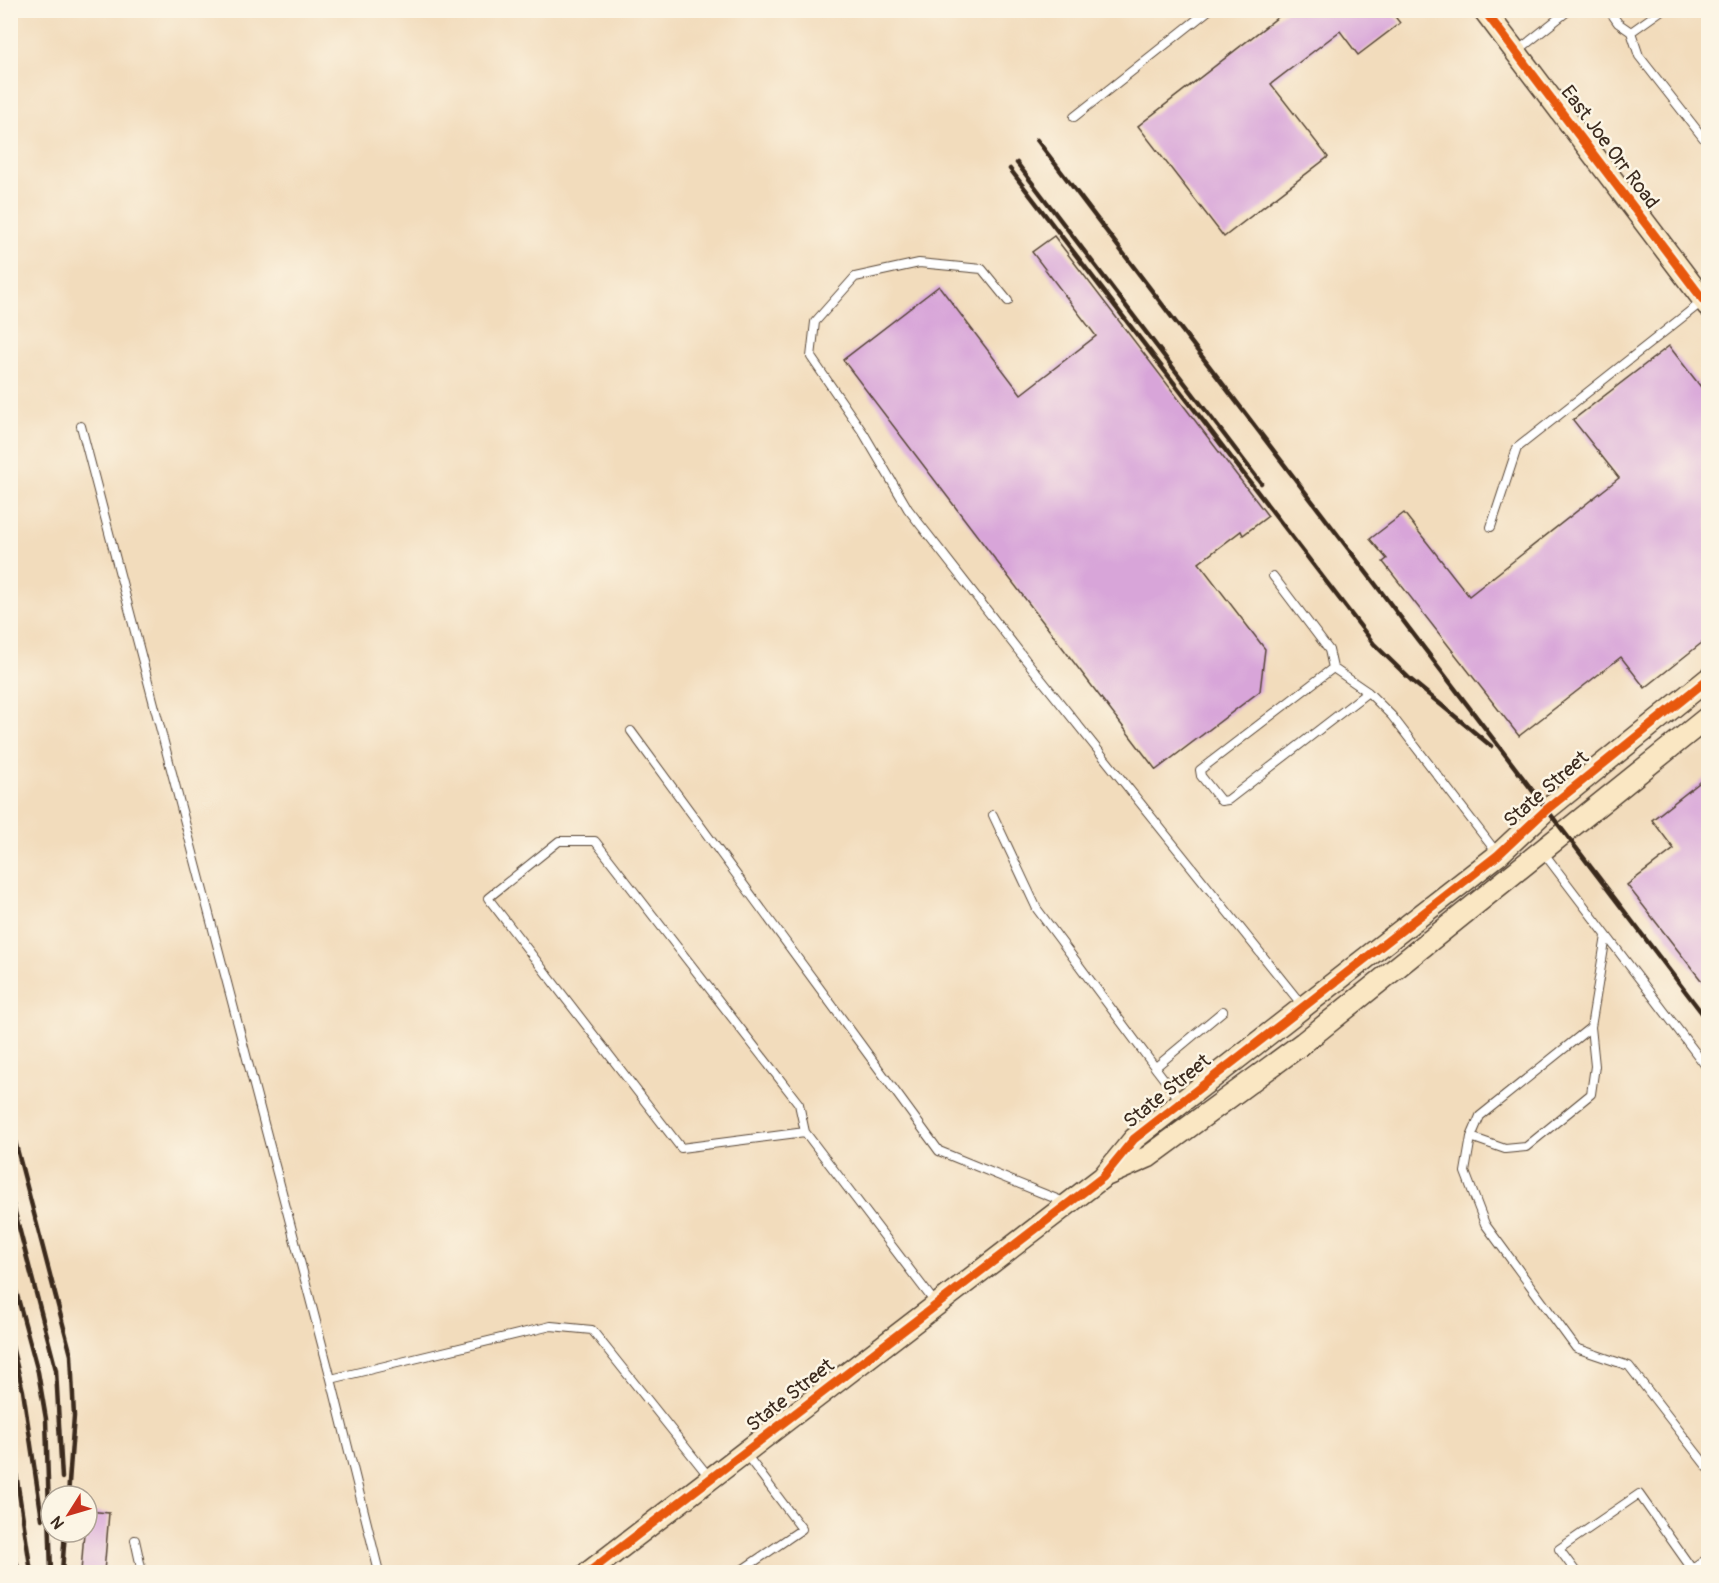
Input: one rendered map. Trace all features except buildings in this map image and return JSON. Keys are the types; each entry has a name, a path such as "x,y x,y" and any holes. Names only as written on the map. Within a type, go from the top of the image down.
{"street":[{"name":"East Joe Orr Road","path":"1484,10 1706,303"},
{"name":"State Street","path":"589,1572 1103,1177 1134,1139 1498,855 1546,810 1708,679"},
{"name":"State Street","path":"1103,1177 1148,1157 1303,1043 1708,717"}],"lane":[{"path":"1074,117 1209,10"},
{"path":"1515,52 1569,10"},
{"path":"1609,10 1618,23 1631,32 1639,56 1708,144"},
{"path":"1631,32 1662,10"},
{"path":"1008,301 982,269 919,263 855,277 815,322 811,357 864,434 908,509 1303,1006"},
{"path":"1491,527 1517,448 1706,303"},
{"path":"81,426 331,1379 379,1572"},
{"path":"1273,576 1329,650 1333,668 1368,692 1392,716 1498,855"},
{"path":"1333,668 1200,770 1201,776 1221,801 1228,800 1368,692"},
{"path":"631,731 939,1151 1068,1204"},
{"path":"993,815 1037,909 1181,1102"},
{"path":"805,1132 681,1148 488,898 560,841 595,841 800,1104 805,1132 936,1305"},
{"path":"1542,850 1708,1069"},
{"path":"1471,1137 1505,1149 1526,1147 1591,1094 1595,1066 1591,1027 1606,936"},
{"path":"1157,1070 1161,1060 1223,1011"},
{"path":"1591,1027 1480,1116 1471,1137 1465,1172 1485,1224 1576,1348 1629,1366 1708,1468"},
{"path":"331,1379 550,1326 592,1330 711,1479"},
{"path":"739,1572 802,1529 745,1453"},
{"path":"1576,1572 1559,1549 1639,1494 1690,1571 1708,1558"},
{"path":"135,1540 142,1572"}],"railway":[{"path":"1037,140 1708,1021"},
{"path":"1017,163 1261,483"},
{"path":"1010,169 1374,644 1411,680 1491,746"},
{"path":"10,1122 71,1355 74,1416 69,1484"},
{"path":"10,1193 56,1370 62,1478"},
{"path":"10,1269 38,1372 46,1419 51,1572"},
{"path":"10,1338 23,1391 39,1499"},
{"path":"10,1433 31,1572"},
{"path":"10,1541 19,1572"},
{"path":"62,1572 64,1544"}],"cycle path":[{"path":"1484,10 1708,306"},
{"path":"589,1572 1103,1177 1134,1139 1498,855 1546,810 1708,679"}]}
